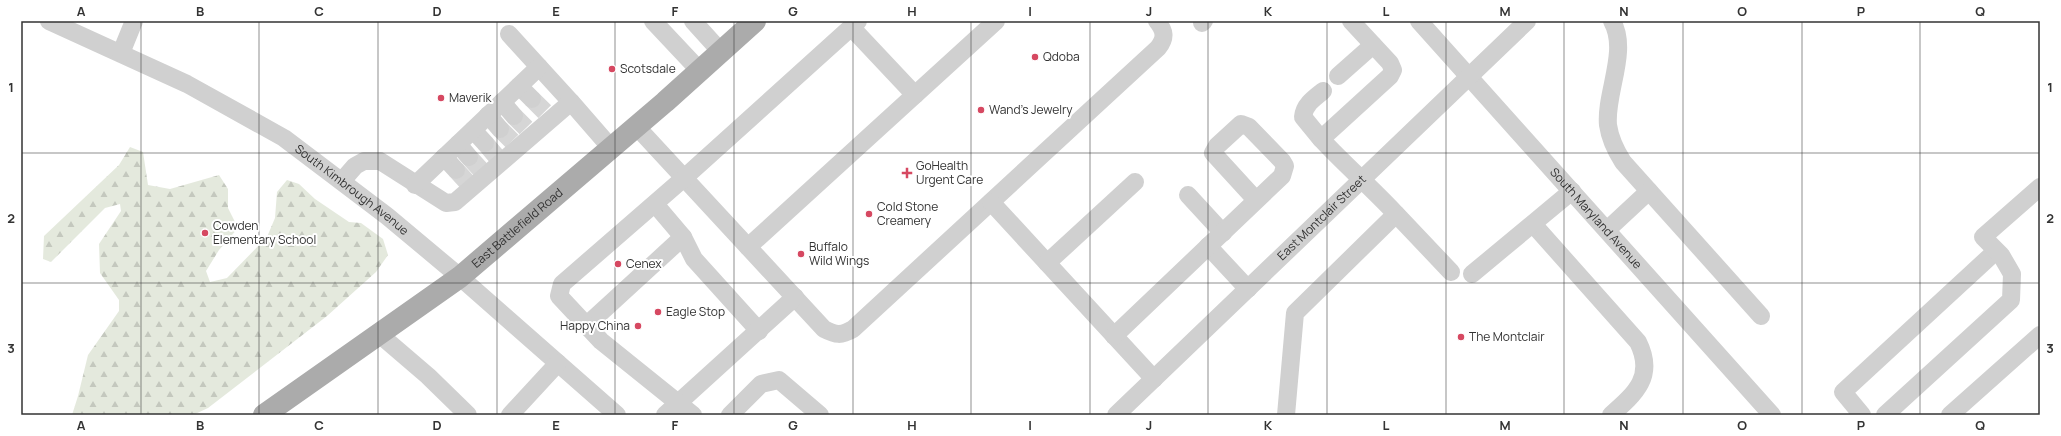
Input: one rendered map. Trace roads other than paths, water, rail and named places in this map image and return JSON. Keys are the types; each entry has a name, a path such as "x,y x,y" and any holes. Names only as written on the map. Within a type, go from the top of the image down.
{"main road":[{"name":"East Battlefield Road","path":"277,411 379,334 460,277 612,148 755,21"}],"street":[{"name":"South Kimbrough Avenue","path":"49,21 121,52 187,84 284,138 342,181 460,277 617,415"},
{"path":"121,52 134,21"},
{"path":"652,21 700,71"},
{"path":"693,21 721,52"},
{"path":"748,246 996,21"},
{"path":"1321,139 1390,76 1393,70 1390,63 1351,21"},
{"name":"South Maryland Avenue","path":"1419,21 1772,415"},
{"name":"East Montclair Street","path":"1116,415 1527,21"},
{"path":"1612,21 1615,26 1618,42 1608,126 1617,153 1761,316"},
{"path":"636,126 824,329 834,334 844,335 1158,48 1164,40 1164,31 1159,22"},
{"path":"693,415 672,410 601,341 559,296 562,284 655,204 854,24 915,95"},
{"path":"509,34 612,148"},
{"path":"1338,76 1373,45"},
{"path":"474,162 473,130 539,67"},
{"path":"519,86 543,110"},
{"path":"1323,91 1308,105 1303,117 1346,166 1363,179 1451,272"},
{"path":"502,102 525,127"},
{"path":"415,184 460,174 474,162 494,154 543,110 571,102"},
{"path":"488,116 510,140"},
{"path":"473,130 494,154"},
{"path":"342,181 360,164 364,162 380,161 446,203 455,202 460,174 474,162"},
{"path":"1047,263 1135,182"},
{"path":"1885,415 2011,300 2012,274 1996,251 1983,238 2040,187"},
{"path":"1472,274 1572,191"},
{"path":"1607,230 1649,191"},
{"path":"1188,195 1223,233"},
{"path":"1114,336 1256,200"},
{"path":"991,202 1154,379"},
{"path":"655,204 683,237 694,259 759,331"},
{"path":"1286,415 1295,313 1396,214"},
{"path":"1533,224 1638,342 1643,352 1645,364 1643,379 1637,390 1611,415"},
{"path":"586,325 683,237"},
{"path":"1208,246 1248,289"},
{"path":"1862,415 1843,392 1996,251"},
{"path":"672,410 795,298"},
{"path":"379,334 428,376 468,415"},
{"path":"1950,415 2040,335"},
{"path":"510,415 558,363"},
{"path":"730,415 761,384 780,380 820,415"}],"tunnel":[{"path":"532,99 545,112"},
{"path":"514,116 526,128"},
{"path":"500,129 512,141"},
{"path":"485,143 496,156"},
{"path":"469,157 481,170"},
{"path":"456,170 467,182"}],"place":[{"name":"Qdoba","path":"1035,57"},
{"name":"Scotsdale","path":"612,69"},
{"name":"Maverik","path":"441,98"},
{"name":"Wand's Jewelry","path":"981,110"},
{"name":"GoHealth Urgent Care","path":"907,173"},
{"name":"Cold Stone Creamery","path":"869,214"},
{"name":"Cowden Elementary School","path":"205,233"},
{"name":"Buffalo Wild Wings","path":"801,254"},
{"name":"Cenex","path":"618,264"},
{"name":"Eagle Stop","path":"658,312"},
{"name":"Happy China","path":"638,326"},
{"name":"The Montclair","path":"1461,337"}]}
